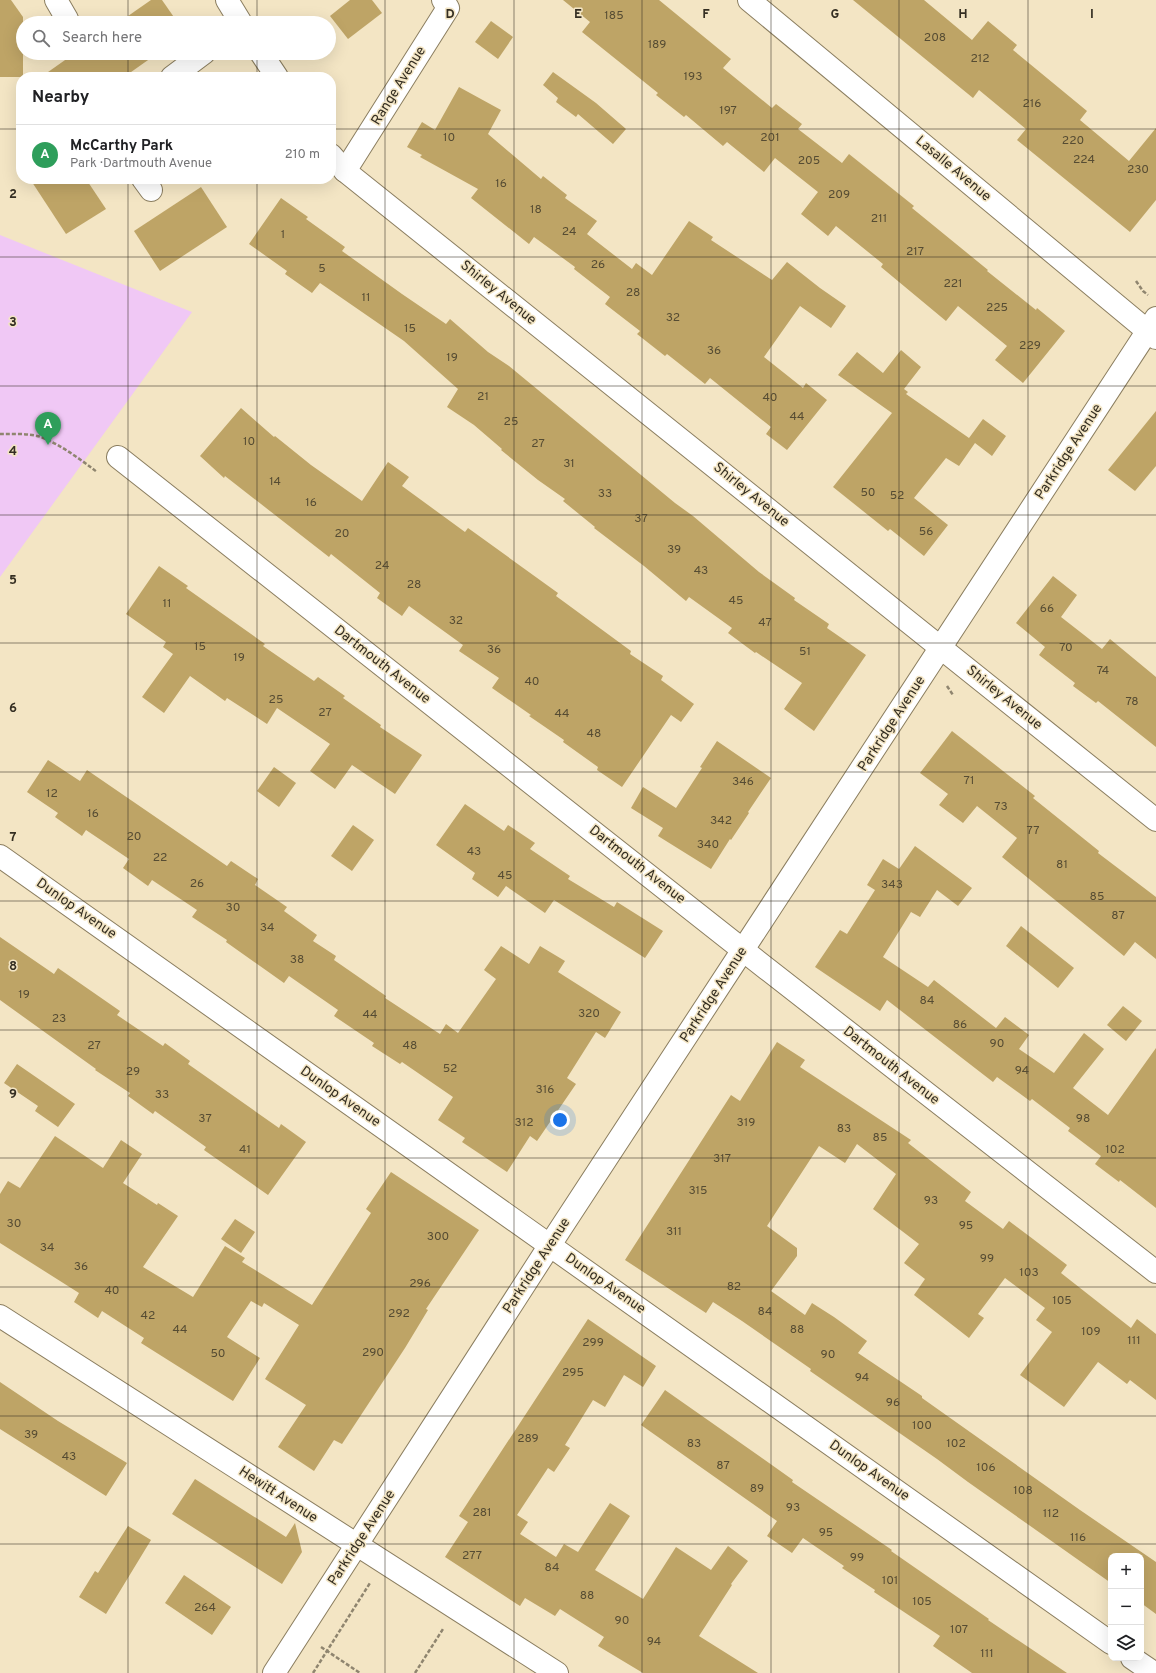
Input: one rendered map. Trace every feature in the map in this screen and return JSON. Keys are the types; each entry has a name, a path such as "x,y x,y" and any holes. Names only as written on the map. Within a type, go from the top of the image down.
{"street":[{"path":"56,0 65,16"},
{"path":"227,0 237,16"},
{"name":"Range Avenue","path":"345,171 448,8 443,0"},
{"name":"Lasalle Avenue","path":"749,0 1153,329"},
{"path":"179,72 195,60"},
{"path":"266,60 274,72"},
{"name":"Shirley Avenue","path":"336,160 345,171 1156,820"},
{"name":"Parkridge Avenue","path":"274,1673 550,1245 941,648 1153,329"},
{"name":"Dartmouth Avenue","path":"118,457 1156,1272"},
{"name":"Dunlop Avenue","path":"0,856 1108,1641"},
{"name":"Hewitt Avenue","path":"0,1316 557,1673"},
{"path":"1136,1661 1154,1673"}],"path":[{"path":"1136,280 1142,291"},
{"path":"0,434 23,434 40,437 67,451 98,472"},
{"path":"313,1673 370,1585"},
{"path":"415,1673 444,1627"},
{"path":"317,1645 360,1673"}],"shaded area":[{"path":"0,235 192,312 0,577"}],"building":[{"path":"0,0 11,0 22,16 16,16 16,60 23,60 23,72 16,72 16,77 0,77"},
{"path":"151,0 162,0 173,16 128,16"},
{"path":"350,0 372,0 382,13 348,39 336,24 336,16 330,16"},
{"path":"563,0 659,0 731,59 723,68 772,108 776,104 802,124 798,129 842,163 849,154 914,206 912,208 988,270 987,271 1065,331 1023,383 995,360 1007,346 958,306 946,321 881,267 883,264 836,226 828,236 801,214 818,192 775,158 764,172 727,142 723,146 686,115 684,117 656,95 658,93 582,32 590,22"},
{"path":"853,0 924,0 972,40 988,21 1017,45 1013,50 1087,111 1080,120 1129,161 1156,128 1156,200 1130,232 1017,140 1026,129 979,90 973,98"},
{"path":"491,21 513,37 498,59 475,42"},
{"path":"65,60 148,60 131,72 48,72"},
{"path":"553,72 596,103 626,129 613,144 578,114 576,117 556,102 558,98 543,85"},
{"path":"459,87 501,110 488,134 541,179 543,176 567,195 565,198 597,221 587,234 632,269 636,263 652,275 689,221 713,237 711,240 772,280 787,262 846,306 831,328 800,306 764,357 803,388 806,383 827,400 787,450 766,434 771,427 710,378 705,384 667,354 665,356 637,334 640,331 605,304 610,297 574,269 575,267 534,237 529,244 471,198 478,189 420,157 422,155 407,147 422,122 435,130"},
{"path":"33,184 89,184 106,209 66,234"},
{"path":"201,187 227,227 160,271 134,231"},
{"path":"281,198 308,217 306,219 345,247 342,251 402,294 446,324 450,319 488,352 509,366 675,503 693,516 759,572 795,598 794,600 829,624 827,628 866,655 814,731 784,709 802,683 756,652 755,653 728,633 732,628 689,597 686,601 644,566 594,528 595,527 563,501 565,499 538,480 501,450 502,449 474,425 447,407 458,389 404,341 320,283 312,293 285,274 287,271 249,244"},
{"path":"901,350 921,367 904,389 908,392 906,394 969,438 983,419 1006,436 992,456 975,443 959,466 946,458 914,498 948,525 924,556 890,529 888,531 833,487 892,413 838,375 857,352 883,373"},
{"path":"241,408 274,437 275,436 311,465 362,501 388,462 409,477 402,486 465,532 468,528 558,593 556,596 631,651 630,654 663,676 661,680 694,704 681,722 671,715 622,787 597,770 598,767 563,742 564,740 492,688 499,678 459,651 463,645 409,606 402,616 377,598 380,593 331,554 329,557 225,476 224,478 200,456"},
{"path":"1156,411 1156,466 1135,491 1108,470"},
{"path":"159,566 188,586 186,588 265,644 263,646 314,681 318,677 345,696 343,698 381,725 380,727 422,755 395,794 352,765 335,789 310,771 330,744 277,708 267,724 227,698 225,701 190,676 164,713 142,697 173,654 163,647 166,642 126,614"},
{"path":"1053,576 1077,595 1061,617 1102,649 1110,639 1156,677 1156,747 1098,701 1096,703 1073,686 1075,683 1039,655 1045,647 1016,623"},
{"path":"952,731 1035,796 1033,798 1099,851 1098,853 1156,897 1156,959 1135,942 1124,956 1002,857 1017,838 977,806 963,823 939,805 948,794 920,773"},
{"path":"717,741 771,778 711,869 658,836 663,828 631,808 643,787 676,808 702,768 700,767"},
{"path":"48,760 80,781 87,770 227,866 231,861 258,879 255,885 287,907 284,911 317,935 313,941 336,956 334,960 386,996 385,998 440,1034 446,1024 458,1033 496,979 484,970 501,946 529,964 540,946 565,961 558,972 621,1012 605,1038 596,1032 567,1078 576,1084 537,1141 530,1136 507,1172 462,1142 465,1138 438,1120 453,1097 402,1062 400,1064 372,1046 374,1043 334,1016 338,1010 289,976 284,983 226,942 227,940 192,917 197,910 152,880 148,886 123,868 129,859 86,830 82,836 55,817 58,813 27,792"},
{"path":"274,767 296,783 279,807 257,791"},
{"path":"465,804 504,831 508,825 535,843 530,849 570,876 568,879 614,907 617,902 663,931 645,958 554,900 545,913 506,886 498,897 472,879 475,873 436,845"},
{"path":"353,825 374,840 352,871 331,856"},
{"path":"915,846 972,888 958,906 937,890 920,917 911,912 883,957 928,987 934,980 996,1028 1005,1017 1029,1035 1019,1049 1054,1073 1084,1033 1104,1049 1073,1088 1108,1115 1156,1048 1156,1208 1120,1180 1119,1182 1095,1164 1101,1156 1068,1131 1070,1128 1032,1099 1030,1101 997,1077 993,1082 887,1000 880,1011 815,967 840,930 847,934 875,890 867,885 883,859 899,869"},
{"path":"1021,926 1074,968 1058,988 1006,946"},
{"path":"0,937 54,974 58,968 120,1011 117,1015 163,1046 165,1043 190,1061 188,1064 279,1128 281,1124 306,1142 268,1195 204,1150 206,1147 155,1111 153,1114 128,1096 130,1093 95,1070 96,1069 0,1000"},
{"path":"1123,1006 1142,1021 1126,1041 1107,1025"},
{"path":"777,1042 805,1060 800,1067 911,1140 908,1143 971,1192 965,1201 1003,1229 1009,1221 1067,1265 1061,1273 1131,1328 1137,1319 1156,1334 1156,1400 1130,1380 1127,1384 1098,1362 1064,1407 1020,1375 1052,1332 1036,1320 1045,1308 1005,1278 978,1314 984,1318 969,1338 914,1295 925,1279 904,1263 919,1244 873,1209 896,1174 857,1144 845,1163 819,1146 767,1226 797,1248 797,1256 771,1291 805,1315 812,1303 834,1317 867,1341 858,1353 922,1396 922,1398 1143,1553 1108,1553 1108,1581 810,1371 811,1369 742,1321 713,1302 706,1313 625,1260 731,1095 740,1101"},
{"path":"17,1064 75,1104 58,1127 35,1111 38,1106 4,1083"},
{"path":"55,1136 103,1168 121,1140 142,1154 123,1183 157,1205 158,1203 178,1216 143,1267 193,1297 225,1246 245,1258 242,1262 312,1305 371,1213 366,1209 391,1172 479,1230 426,1309 428,1310 405,1348 342,1444 334,1440 314,1471 278,1447 306,1405 265,1379 299,1325 264,1303 262,1307 251,1301 227,1337 260,1358 233,1401 141,1343 144,1338 102,1311 98,1318 74,1302 79,1293 0,1243 0,1194 8,1181 20,1188"},
{"path":"235,1219 255,1232 241,1253 221,1239"},
{"path":"588,1319 656,1366 643,1387 624,1375 605,1407 593,1400 565,1445 570,1448 554,1472 548,1468 517,1515 528,1522 520,1534 556,1557 564,1544 578,1552 610,1503 630,1516 595,1570 643,1599 676,1547 711,1570 728,1546 748,1561 731,1584 732,1585 699,1636 758,1673 643,1673 598,1646 604,1637 560,1609 555,1616 525,1598 520,1606 445,1557 468,1522 459,1516"},
{"path":"0,1382 58,1421 127,1463 106,1496 0,1429"},
{"path":"665,1390 793,1480 792,1482 892,1550 891,1551 989,1619 988,1620 1067,1673 972,1673 933,1646 940,1636 874,1592 875,1590 842,1568 844,1566 803,1538 792,1553 767,1536 777,1521 641,1425"},
{"path":"195,1479 286,1537 295,1523 302,1552 282,1584 172,1514"},
{"path":"128,1526 151,1540 106,1614 79,1597 95,1571 98,1573"},
{"path":"1144,1554 1156,1562 1156,1614 1144,1605"},
{"path":"184,1575 231,1607 212,1635 165,1603"}],"place":[{"name":"McCarthy Park","path":"48,445"}]}
